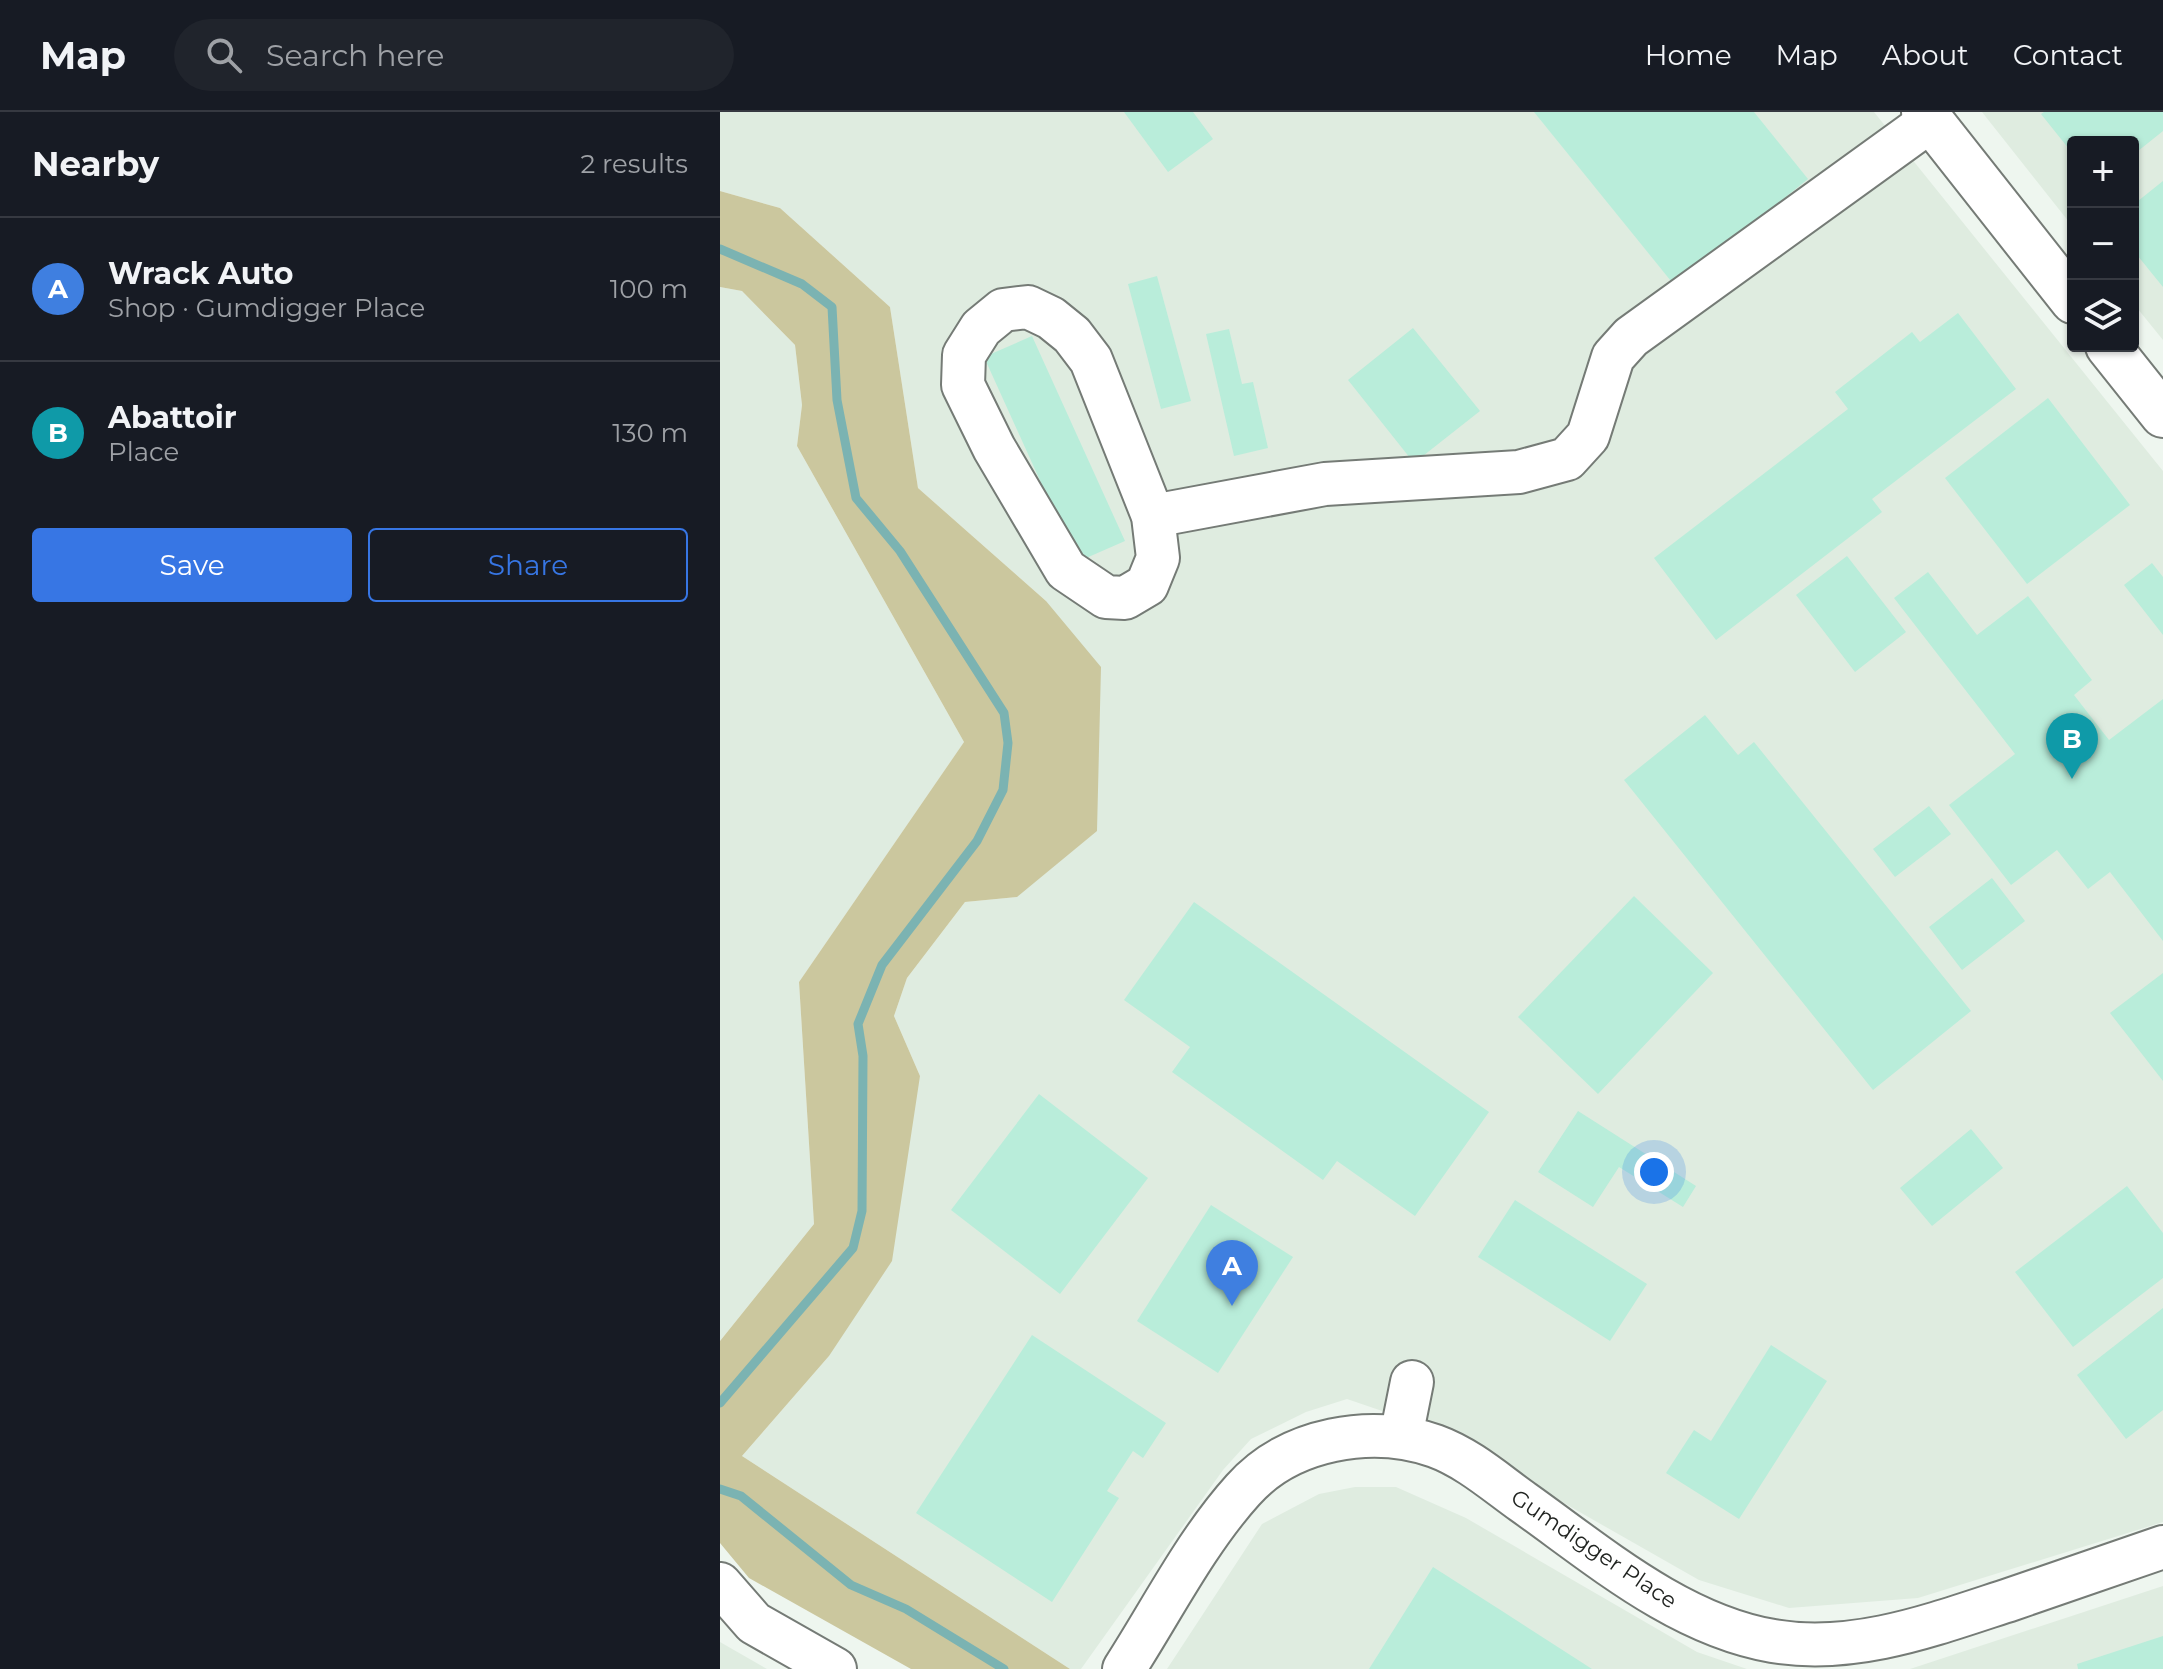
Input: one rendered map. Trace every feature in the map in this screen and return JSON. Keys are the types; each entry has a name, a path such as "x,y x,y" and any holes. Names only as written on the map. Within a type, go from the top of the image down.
{"main road":[{"path":"1927,116 2067,293"},
{"path":"2113,352 2163,415"}],"street":[{"path":"1153,516 1325,484 1519,472 1567,459 1588,436 1613,357 1631,337 1927,116"},
{"path":"1028,307 1051,318 1072,335 1091,360 1153,516 1158,558 1147,585 1125,598 1106,597 1066,570 994,448 963,385 964,355 981,328 1003,310 1028,307"},
{"path":"1401,1437 1412,1382"},
{"name":"Gumdigger Place","path":"1124,1669 1217,1524 1244,1488 1276,1463 1312,1446 1371,1434 1401,1437 1436,1447 1467,1461 1610,1564 1689,1613 1728,1631 1774,1642 1822,1645 1869,1642 1952,1619 2163,1547"},
{"path":"720,1584 754,1623 835,1669"}],"shaded area":[{"path":"720,112 1874,112 2163,471 2163,1522 1918,1598 1789,1608 1699,1580 1432,1428 1347,1399 1306,1412 1251,1439 1223,1470 1081,1669 1070,1669 742,1456 829,1356 920,1076 894,1016 907,978 965,902 1017,897 1046,601 918,488 890,307 780,208 720,191"},
{"path":"1982,112 2163,112 2163,340 2139,310 2139,136 2067,136 2067,219"},
{"path":"720,191 780,208 890,307 918,488 1046,601 1101,667 1097,831 1017,897 965,902 907,978 894,1016 920,1076 892,1261 829,1356 742,1456 1070,1669 911,1669 749,1578 720,1543 720,1341 814,1224 799,982 964,742 797,446 802,405 795,345 742,291 720,287"},
{"path":"720,287 742,291 795,345 802,405 797,446 964,742 799,982 814,1224 720,1341"},
{"path":"1355,1487 1396,1487 1466,1518 1697,1652 1747,1669 1167,1669 1262,1524 1319,1494"},
{"path":"2163,1586 2163,1669 1910,1669"},
{"path":"720,1642 767,1669 720,1669"}],"building":[{"path":"1124,112 1193,112 1213,139 1168,172"},
{"path":"1534,112 1754,112 1808,179 1675,286"},
{"path":"2163,112 2163,131 2139,150 2139,136 2067,136 2067,146 2041,114"},
{"path":"2163,181 2163,287 2139,257 2139,200"},
{"path":"1157,276 1191,401 1161,409 1128,284"},
{"path":"1958,313 2016,389 1872,499 1882,512 1716,640 1654,558 1848,409 1835,392 1912,332 1920,342"},
{"path":"1413,328 1480,411 1414,463 1348,380"},
{"path":"1229,329 1242,384 1253,382 1268,448 1234,456 1206,334"},
{"path":"1032,336 1125,541 1077,562 984,357"},
{"path":"2048,398 2130,505 2027,584 1945,478"},
{"path":"1847,556 1906,632 1855,672 1796,595"},
{"path":"2152,563 2163,577 2163,635 2124,585"},
{"path":"1928,572 1977,635 2028,596 2092,680 2074,695 2109,740 2163,699 2163,941 2110,872 2088,889 2057,850 2011,885 1949,805 2015,754 1894,598"},
{"path":"1705,715 1738,755 1754,742 1971,1011 1873,1090 1624,780"},
{"path":"1929,806 1951,834 1895,877 1873,849"},
{"path":"1992,878 2025,921 1962,970 1929,927"},
{"path":"1634,896 1713,973 1598,1094 1518,1017"},
{"path":"1194,902 1489,1112 1415,1216 1337,1161 1323,1180 1172,1072 1190,1047 1124,1000"},
{"path":"2163,973 2163,1081 2110,1013"},
{"path":"1039,1094 1148,1178 1060,1294 951,1210"},
{"path":"1578,1111 1696,1186 1683,1207 1619,1167 1593,1207 1538,1172"},
{"path":"1971,1129 2003,1168 1932,1226 1900,1188"},
{"path":"2127,1186 2163,1233 2163,1278 2073,1347 2015,1272"},
{"path":"1515,1200 1647,1284 1610,1341 1478,1257"},
{"path":"1211,1205 1293,1257 1218,1373 1137,1321"},
{"path":"2163,1308 2163,1410 2126,1439 2077,1375"},
{"path":"1032,1335 1166,1423 1143,1458 1133,1451 1107,1491 1119,1498 1052,1602 916,1513"},
{"path":"1771,1345 1827,1381 1739,1519 1666,1473 1694,1430 1711,1441"},
{"path":"1433,1567 1502,1611 1592,1669 1369,1669"},
{"path":"2163,1636 2163,1669 2078,1669 2077,1664"}],"waterway":[{"path":"720,249 802,284 832,307 837,400 856,498 900,551 1004,713 1008,743 1003,790 977,841 882,965 858,1024 863,1056 862,1211 853,1248 720,1403"},
{"path":"720,1489 741,1496 851,1585 906,1609 1004,1669"}],"place":[{"name":"Abattoir","path":"2072,779"},
{"name":"Wrack Auto","path":"1232,1306"}]}
